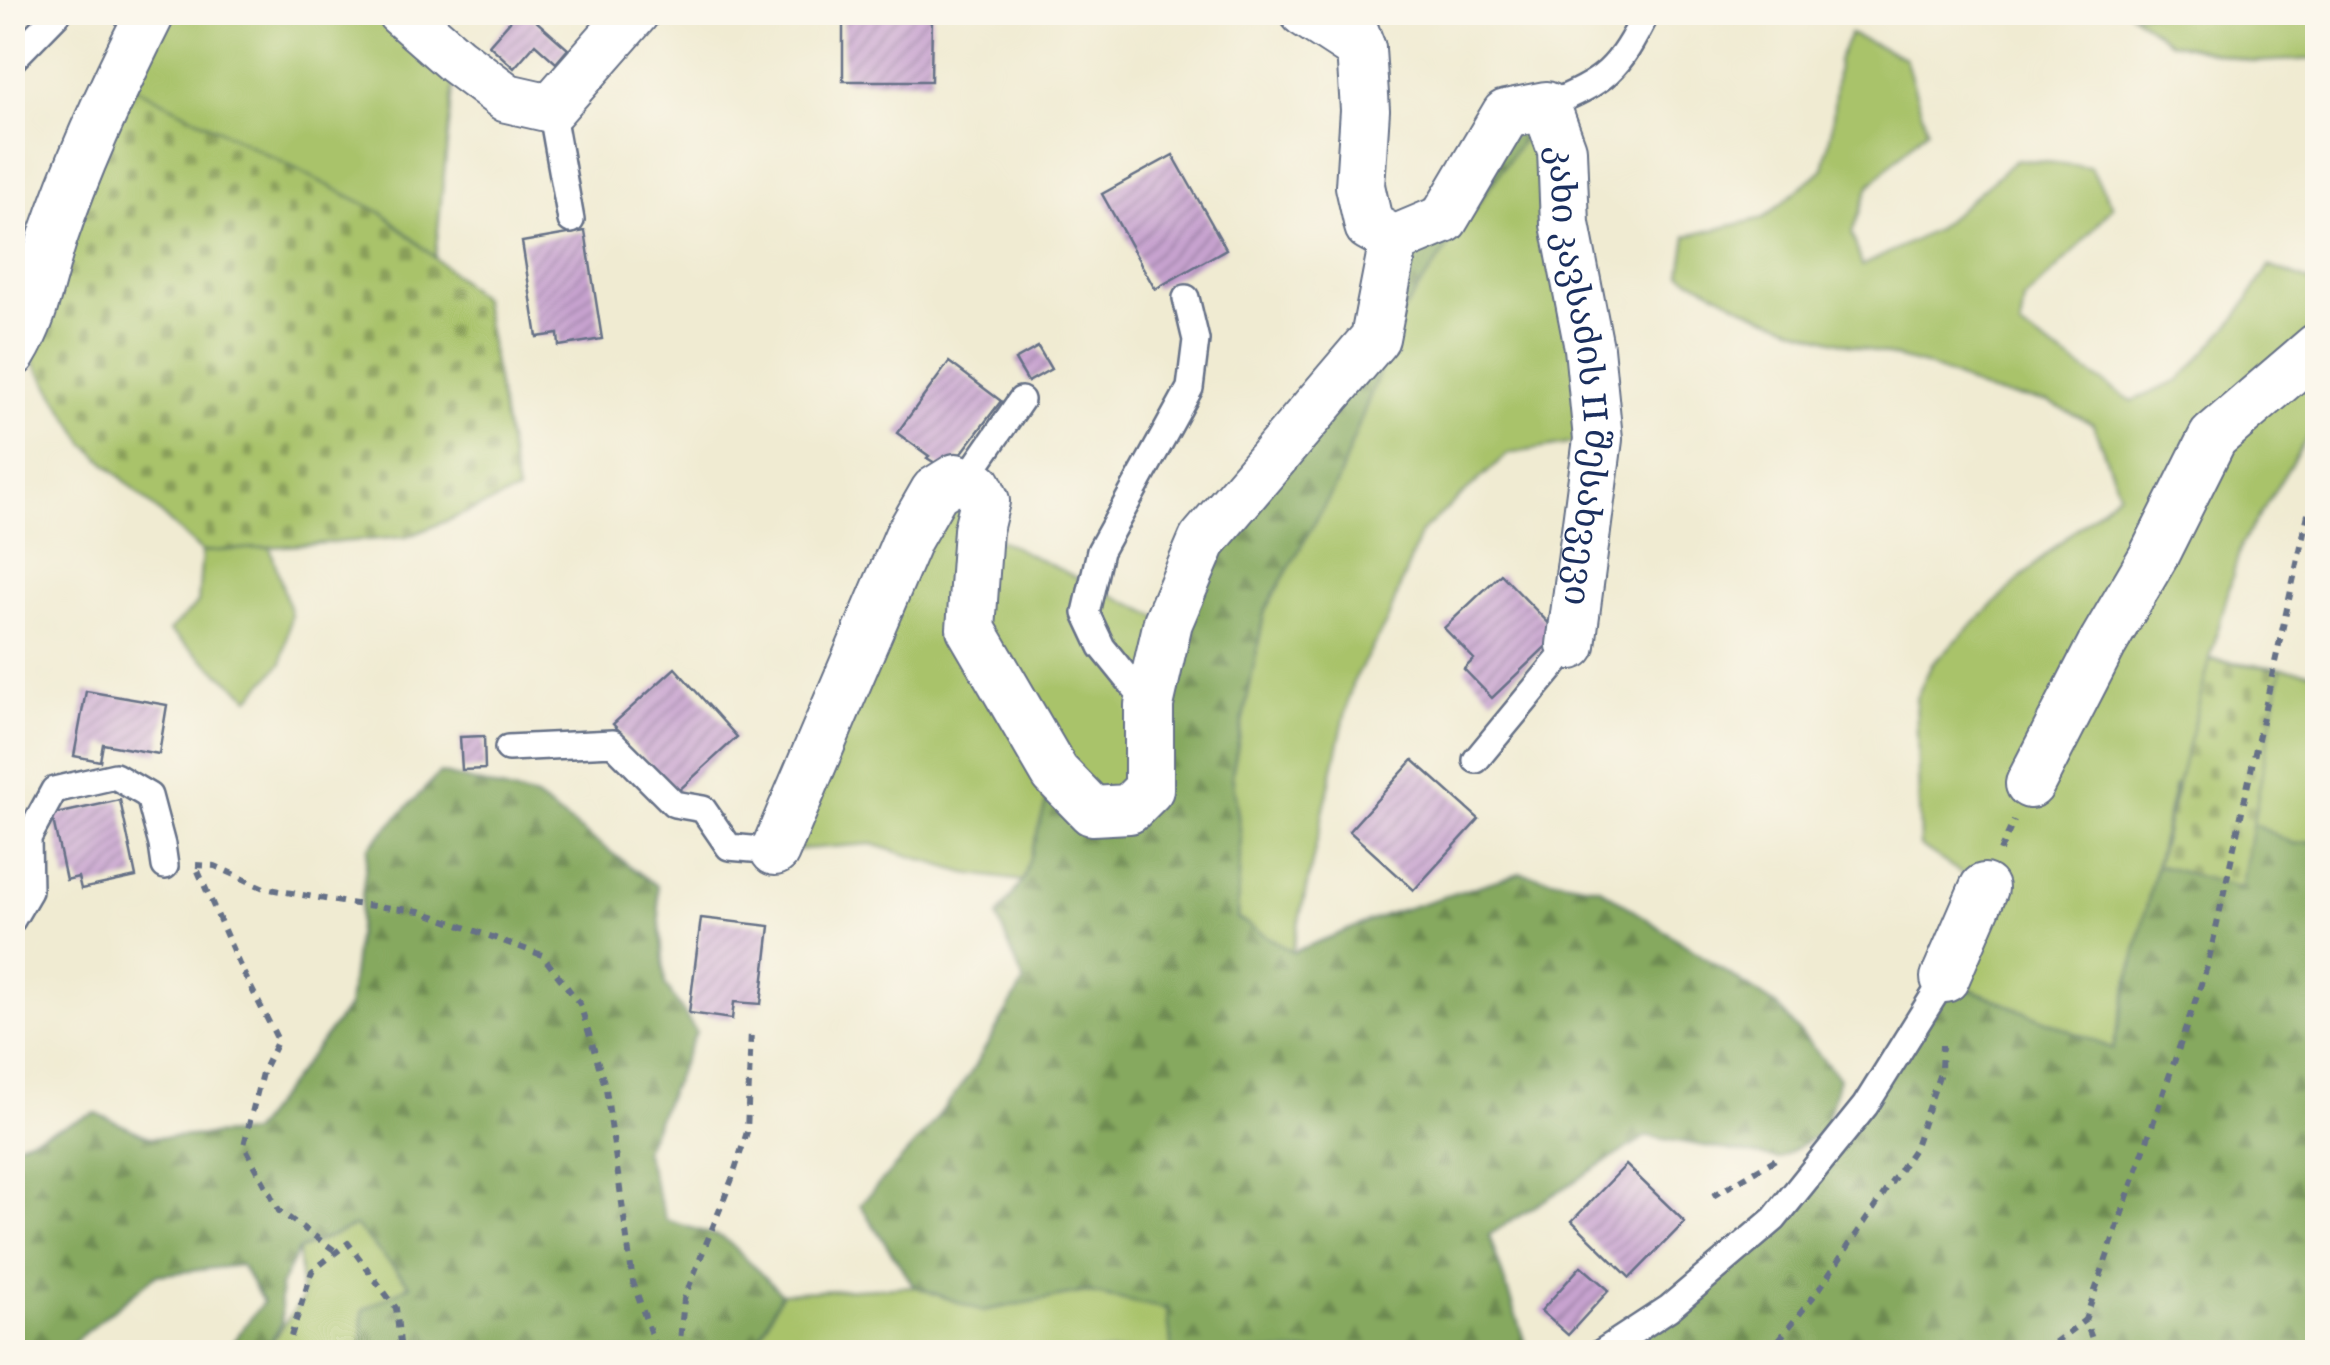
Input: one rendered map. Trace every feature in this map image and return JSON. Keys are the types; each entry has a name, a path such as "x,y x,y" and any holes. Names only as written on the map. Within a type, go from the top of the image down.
{"street":[{"path":"12,352 40,294 52,240 95,128 152,12"},
{"path":"401,12 507,98 551,108 635,12"},
{"path":"775,851 908,538 935,490 956,478 978,486 985,501 978,530 971,628 1056,772 1092,811 1129,809 1149,790 1150,705 1168,622 1203,540 1376,338 1394,240 1369,226 1360,186 1365,110 1354,31 1304,12"},
{"name":"კახი კავსაძის II შესახვევი","path":"1394,240 1444,219 1506,114 1546,106 1562,150 1566,224 1588,348 1598,440 1571,645"},
{"path":"2030,784 2116,617 2154,557 2213,438 2318,347"},
{"path":"1945,978 1984,888"}],"lane":[{"path":"12,60 59,12"},
{"name":"კახი კავსაძის II შესახვევი","path":"1546,106 1593,86 1627,53 1647,12"},
{"path":"551,108 571,220"},
{"path":"1150,705 1102,647 1086,613 1100,551 1190,388 1196,340 1186,298"},
{"path":"965,481 1021,400"},
{"path":"1476,760 1571,645"},
{"path":"508,748 612,744 674,804 703,809 729,846 775,851"},
{"path":"12,920 29,892 28,838 54,790 115,776 149,796 164,866"},
{"path":"1602,1352 1669,1308 1774,1219 1865,1106 1945,978"}],"path":[{"path":"2042,1352 2085,1320 2208,964 2318,469"},
{"path":"1984,888 2030,784"},
{"path":"164,866 215,866 264,888 420,912 542,955 580,1004 606,1089 634,1282 657,1352"},
{"path":"195,866 278,1040 262,1073 244,1145 279,1211 336,1252"},
{"path":"1769,1352 1818,1291 1914,1148 1941,1070 1945,978"},
{"path":"679,1352 684,1298 747,1132 750,1030"},
{"path":"286,1352 312,1271 348,1243 396,1308 402,1352"},
{"path":"2085,1320 2097,1352"}],"green space":[{"path":"151,13 401,13 456,60 435,258 384,214 119,79"},
{"path":"2131,13 2317,13 2317,59 2253,62 2170,42"},
{"path":"1850,34 1905,58 1927,129 1869,186 1852,233 1862,266 1935,230 2017,159 2090,167 2113,206 2073,253 2024,300 2020,328 2132,401 2179,381 2237,317 2269,266 2317,284 2317,422 2241,545 2210,659 2317,673 2317,841 2294,844 2175,786 2113,1049 1945,978 1984,888 1920,846 1916,698 1932,664 2041,559 2119,492 2093,424 2048,402 1991,393 1928,366 1818,336 1755,313 1681,274 1687,236 1764,218 1823,169 1832,127 1838,60"},
{"path":"119,79 384,214 482,299 517,492 407,537 202,552 86,445 20,340"},
{"path":"1546,106 1598,439 1508,454 1421,532 1387,621 1352,684 1292,952 1237,919 1241,836 1232,774 1265,610 1336,485 1401,314"},
{"path":"1546,106 1401,314 1336,485 1265,610 1232,774 1241,836 1237,918 1293,952 1388,914 1520,873 1600,888 1777,1006 1839,1078 1824,1131 1778,1159 1647,1136 1489,1235 1528,1352 1172,1352 1167,1309 1085,1292 982,1311 914,1286 860,1205 926,1132 970,1074 1024,982 997,917 1023,880 1055,773 1129,809 1168,622 1375,338 1394,240"},
{"path":"956,478 979,530 1168,622 1129,809 1055,773 1023,881 965,873 872,844 775,851"},
{"path":"270,547 291,614 282,663 250,698 169,631 198,603 202,552"},
{"path":"2210,660 2281,669 2241,888 2157,865"},
{"path":"440,773 536,798 657,886 665,984 696,1032 644,1150 666,1220 724,1238 781,1293 753,1352 362,1352 363,1310 410,1285 355,1226 298,1250 280,1286 282,1323 264,1352 225,1352 263,1302 241,1265 156,1275 61,1352 13,1352 13,1145 96,1113 151,1138 251,1133 348,1007 368,848"},
{"path":"2175,785 2294,844 2317,841 2317,1352 1602,1352 1774,1219 1945,978 2113,1049"},
{"path":"356,1225 410,1285 363,1310 362,1352 264,1352 302,1300 298,1250"},
{"path":"914,1286 982,1311 1085,1292 1168,1309 1172,1352 753,1352 781,1293"}],"building":[{"path":"518,12 526,12 568,49 556,63 535,44 514,68 489,45"},
{"path":"843,12 932,12 931,81 843,81"},
{"path":"1173,155 1226,249 1155,289 1102,194"},
{"path":"585,231 602,339 559,346 558,334 537,337 522,242"},
{"path":"1038,347 1051,369 1028,382 1015,360"},
{"path":"949,362 1001,401 948,471 897,433"},
{"path":"1501,574 1559,634 1492,698 1464,669 1474,659 1444,628"},
{"path":"675,668 737,737 676,793 613,724"},
{"path":"86,691 167,705 159,754 103,744 100,761 74,756"},
{"path":"484,736 485,769 462,770 460,737"},
{"path":"1413,760 1479,819 1414,890 1349,831"},
{"path":"120,800 136,877 81,889 78,877 66,880 52,815"},
{"path":"701,918 770,926 761,1004 734,1002 732,1019 689,1013"},
{"path":"1626,1165 1685,1222 1630,1278 1572,1221"},
{"path":"1581,1266 1609,1290 1568,1335 1541,1311"}]}
